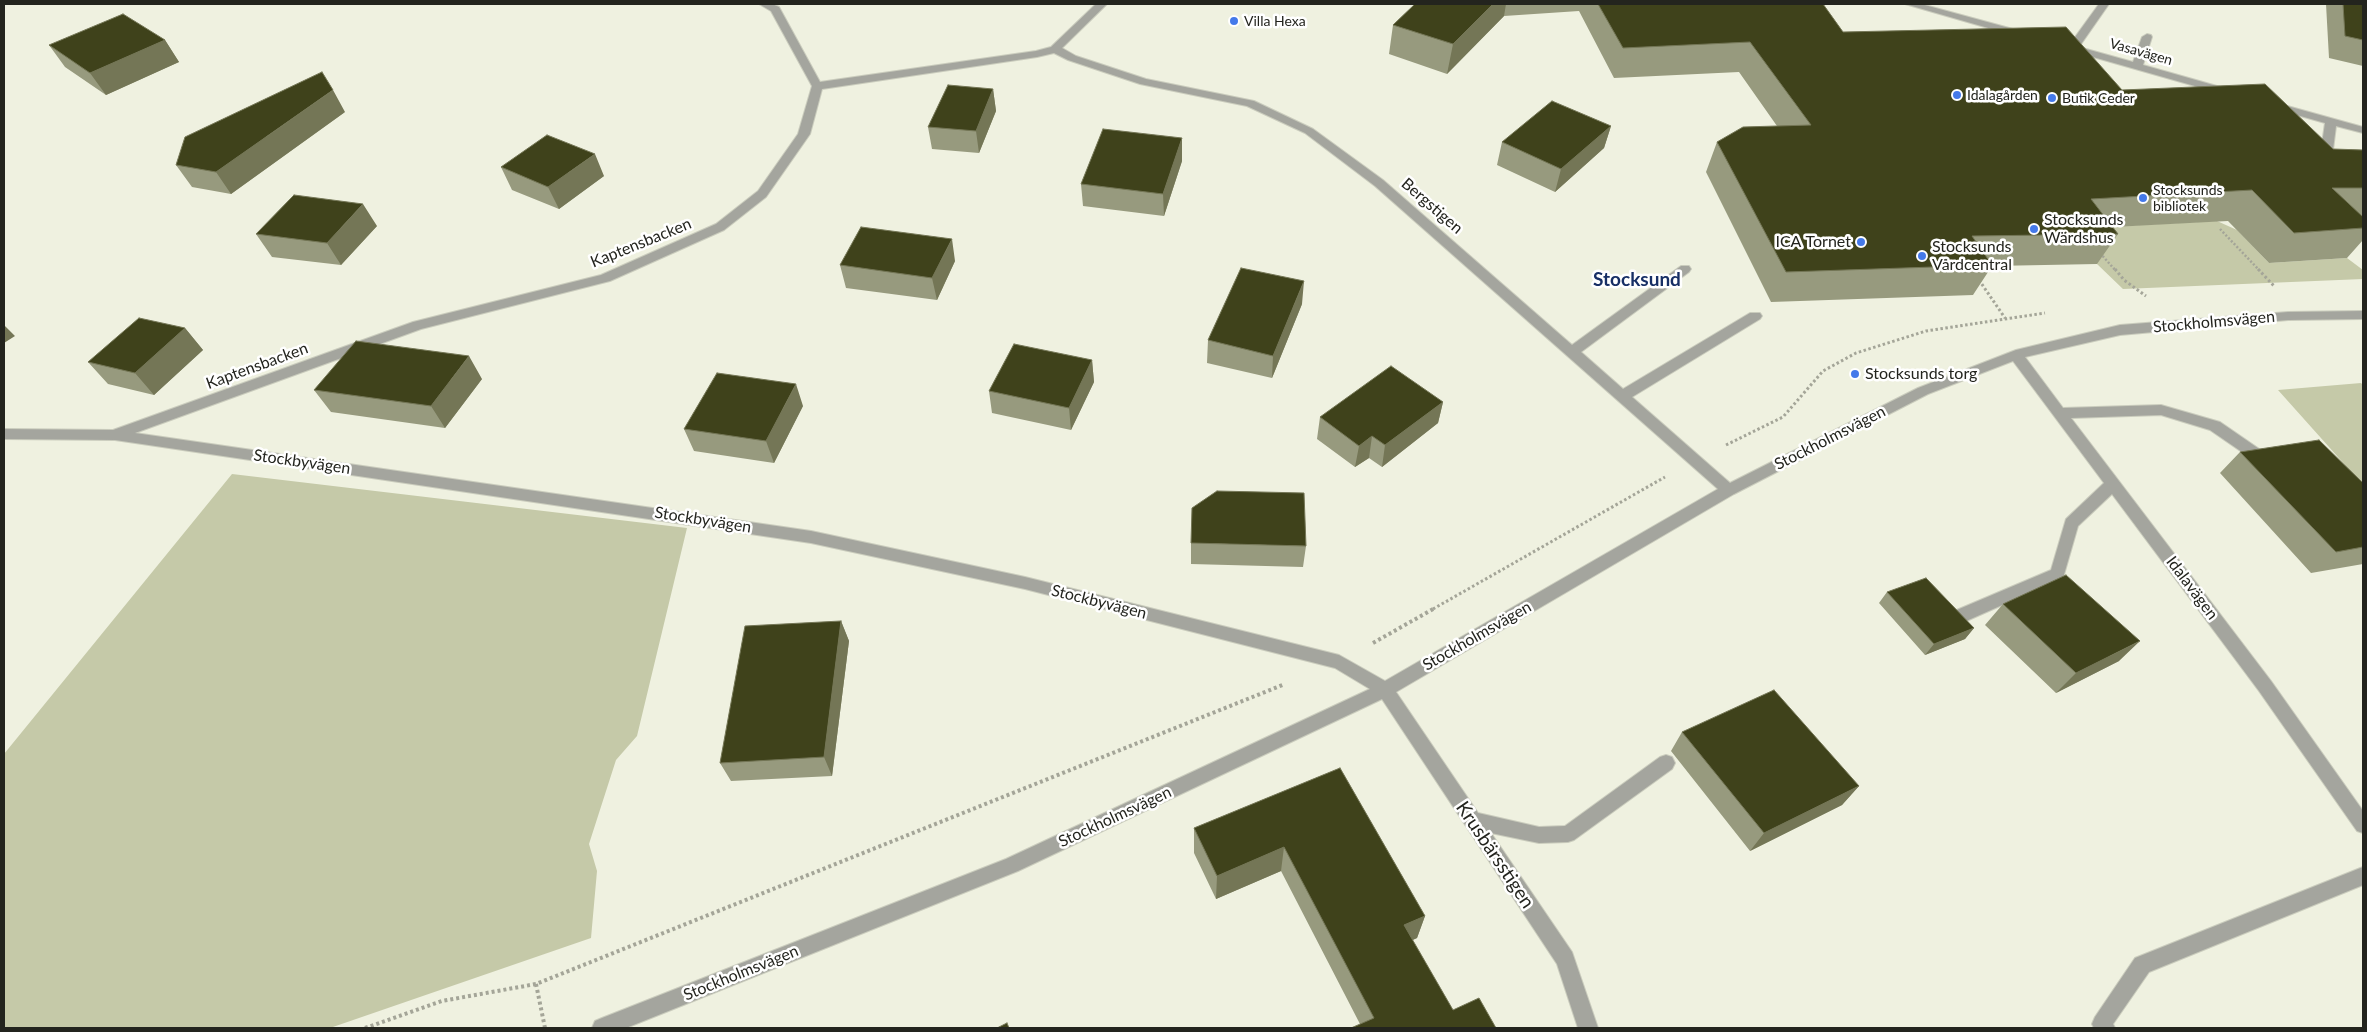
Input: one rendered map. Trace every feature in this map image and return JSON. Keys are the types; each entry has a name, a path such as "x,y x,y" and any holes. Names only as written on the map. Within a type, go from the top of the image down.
{"street":[{"path":"764,4 774,9 817,86 1037,54 1055,49 1102,4"},
{"path":"2073,48 2104,4"},
{"path":"1916,5 2028,36"},
{"path":"2137,67 2147,38"},
{"name":"Vasavägen","path":"2055,43 2239,95"},
{"name":"Bergstigen","path":"1055,49 1072,58 1144,82 1250,103 1309,131 1379,183 1729,490"},
{"name":"Kaptensbacken","path":"115,434 418,325 605,278 720,228 762,194 804,134 817,86"},
{"path":"2266,103 2363,130"},
{"path":"2324,171 2331,121"},
{"path":"1569,348 1685,269"},
{"name":"Stockholmsvägen","path":"602,1028 1012,865 1384,690 1729,490 1923,391 2016,354 2120,330 2288,316 2363,315"},
{"path":"1623,396 1755,316"},
{"name":"Idalavägen","path":"2016,354 2265,686 2363,825"},
{"path":"2060,413 2160,410 2215,426 2260,457"},
{"name":"Stockbyvägen","path":"4,434 115,434 612,506 811,538 1025,583 1339,662 1384,690"},
{"path":"1958,617 2058,574 2071,523 2113,484"},
{"name":"Krusbärsstigen","path":"1384,690 1565,959 1588,1028"},
{"path":"1472,820 1539,834 1568,834 1666,763"},
{"path":"2105,1028 2102,1024 2142,966 2363,876"}],"path":[{"path":"2220,228 2278,290"},
{"path":"2099,252 2124,280 2150,300 2140,301"},
{"path":"1978,279 2005,318"},
{"path":"365,1028 442,1001 536,984 1339,662 1696,460 1784,417 1823,371 1856,353 1926,331 2052,312"},
{"path":"536,984 545,1028"}],"green space":[{"path":"2217,221 2237,230 2269,263 2347,258 2363,270 2363,279 2123,289 2097,264 2082,228"},
{"path":"2361,383 2363,385 2363,485 2278,390"},
{"path":"232,474 687,528 637,736 616,760 589,844 597,871 591,938 330,1028 4,1028 4,754"}],"building":[{"path":"1415,4 1493,4 1453,44 1393,25"},
{"path":"1598,4 1823,4 1843,32 2066,27 2122,90 2265,84 2333,149 2363,150 2363,188 2332,188 2363,217 2363,228 2294,233 2252,190 2091,199 2118,234 1972,236 1992,265 1786,272 1717,142 1743,127 1811,125 1750,42 1623,48"},
{"path":"2343,4 2363,4 2363,40 2345,36"},
{"path":"123,14 165,40 90,73 49,45"},
{"path":"322,72 333,90 216,172 176,165 185,137"},
{"path":"948,85 993,89 976,131 928,127"},
{"path":"1552,101 1611,126 1561,169 1502,142"},
{"path":"1103,129 1182,138 1163,194 1081,184"},
{"path":"547,135 595,154 548,187 501,167"},
{"path":"294,195 363,204 327,243 256,234"},
{"path":"861,227 952,239 932,278 840,265"},
{"path":"1241,268 1304,281 1273,356 1208,340"},
{"path":"139,318 185,328 135,373 88,362"},
{"path":"356,341 469,356 431,406 314,390"},
{"path":"1014,344 1092,360 1069,408 989,391"},
{"path":"1391,366 1443,402 1385,445 1372,436 1359,446 1320,417"},
{"path":"717,373 796,384 766,441 684,429"},
{"path":"2319,440 2363,483 2363,547 2336,552 2240,452"},
{"path":"1217,491 1304,493 1306,546 1191,543 1192,508"},
{"path":"2066,575 2140,641 2076,673 2003,604"},
{"path":"1926,578 1974,628 1934,644 1887,592"},
{"path":"841,621 824,757 720,763 745,626"},
{"path":"1774,690 1859,786 1764,833 1682,732"},
{"path":"1340,768 1425,916 1404,925 1453,1010 1479,998 1496,1028 1351,1028 1374,1018 1284,847 1217,876 1194,828"},
{"path":"1007,1023 1009,1028 997,1028"}],"place":[{"name":"Villa Hexa","path":"1234,21"},
{"name":"Idalagården","path":"1957,95"},
{"name":"Butik Ceder","path":"2052,98"},
{"name":"Stocksunds bibliotek","path":"2143,198"},
{"name":"Stocksunds Wärdshus","path":"2034,229"},
{"name":"ICA Tornet","path":"1861,242"},
{"name":"Stocksunds Vårdcentral","path":"1922,256"},
{"name":"Stocksunds torg","path":"1855,374"}],"district":[{"name":"Stocksund","path":"1637,280"}]}
